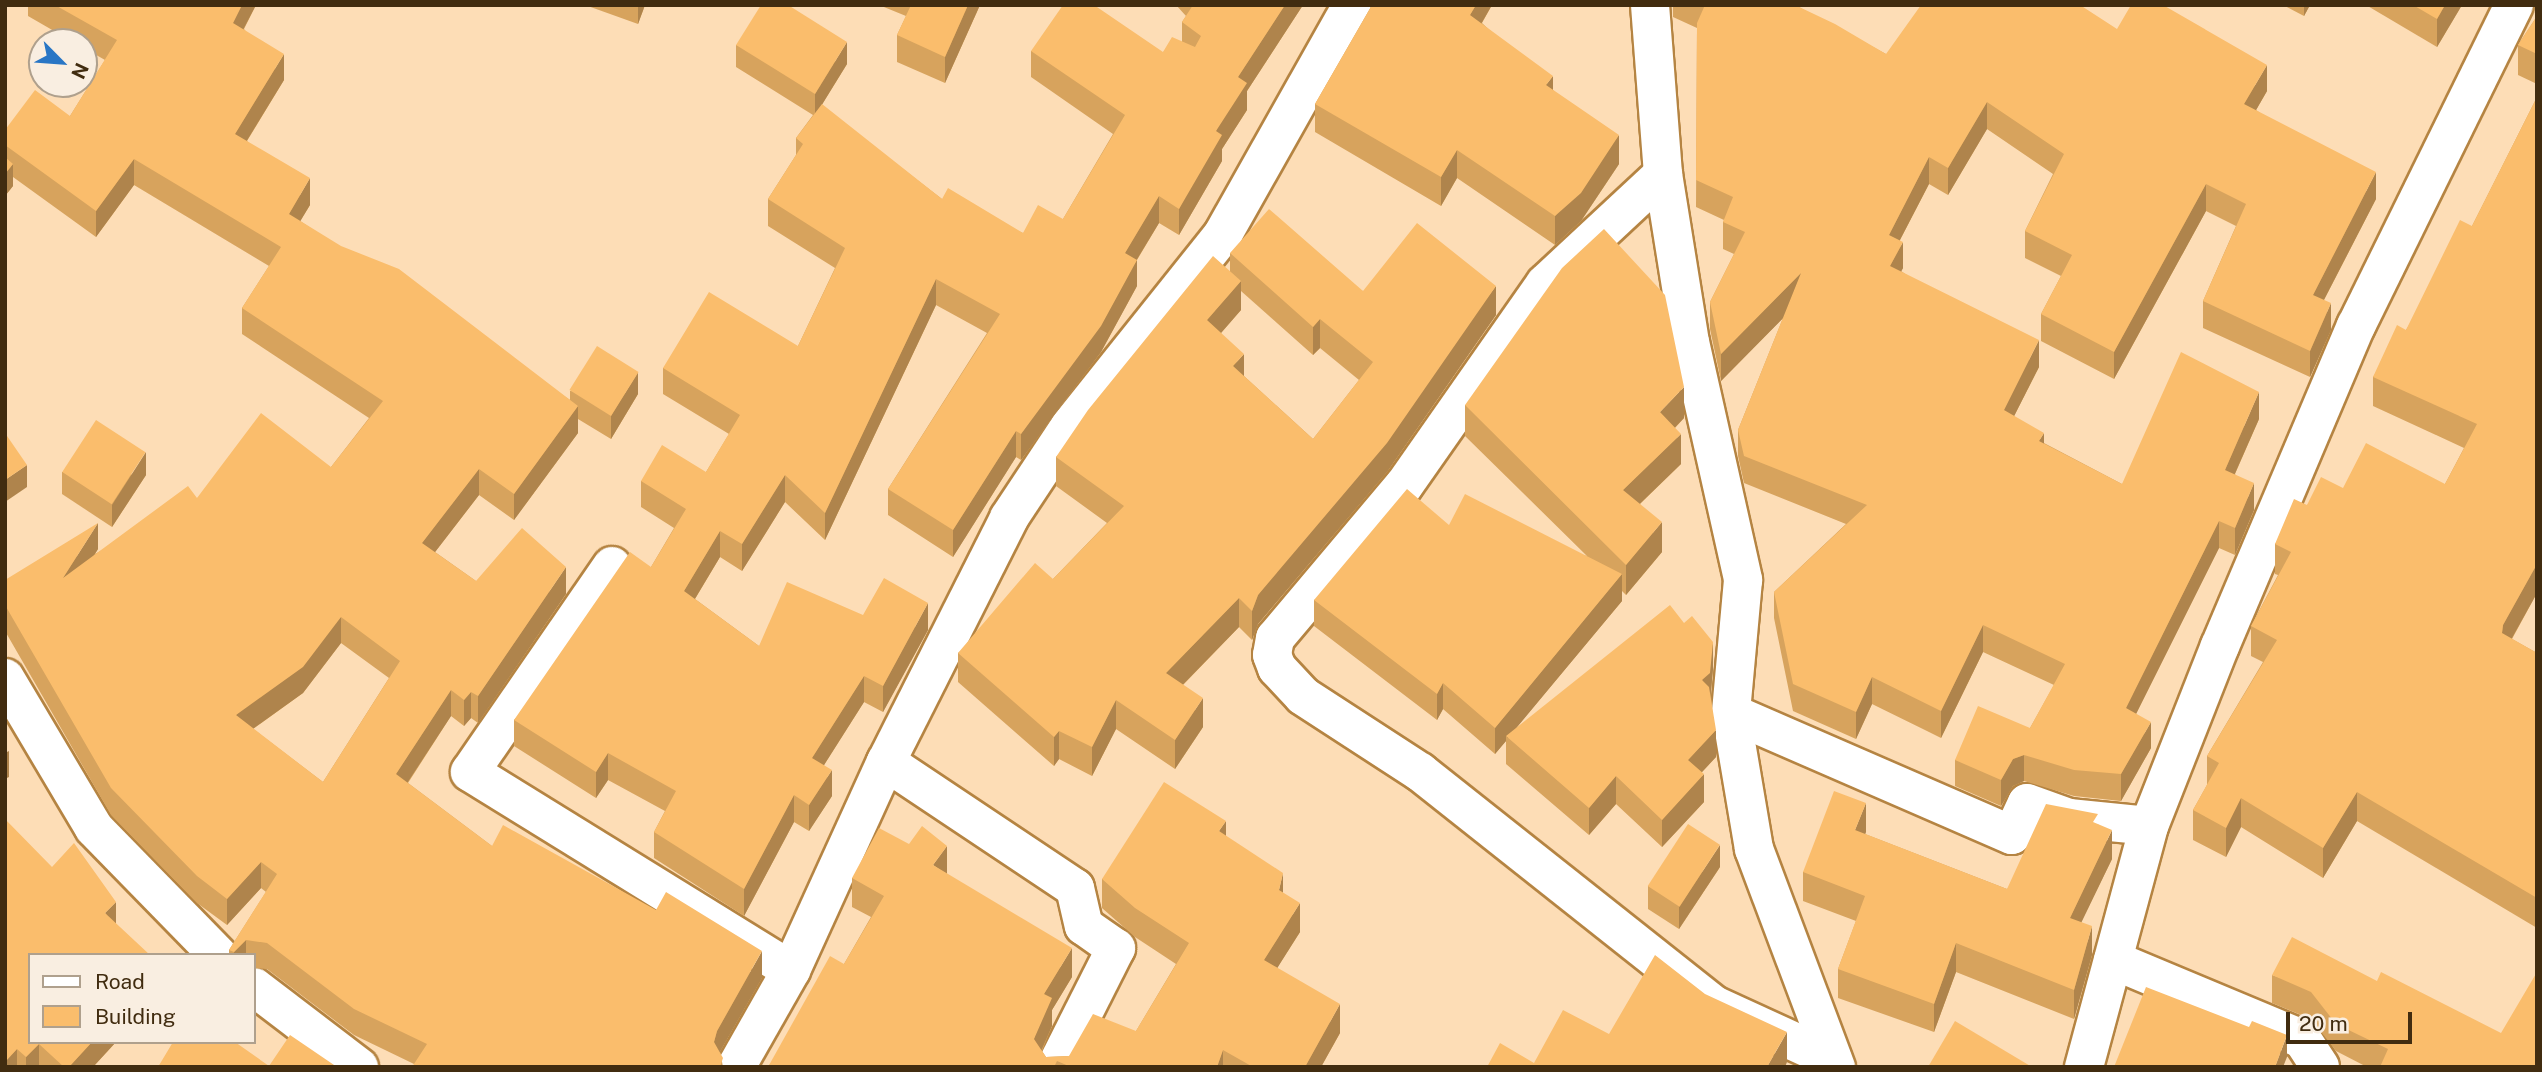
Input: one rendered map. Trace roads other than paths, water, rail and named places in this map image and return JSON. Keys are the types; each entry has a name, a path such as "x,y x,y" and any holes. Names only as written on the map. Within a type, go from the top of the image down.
{"street":[{"path":"736,1067 791,970 886,762 1009,517 1070,426 1223,234 1352,5"},
{"path":"1650,5 1663,174 1690,342 1743,580 1731,713 1754,849 1834,1063"},
{"path":"2084,1067 2149,826 2220,646 2356,326 2514,5"},
{"path":"1663,174 1545,284 1404,485 1275,638 1272,655 1277,668 1303,696 1420,772 1714,1005 1834,1063"},
{"path":"612,566 470,772 791,970"},
{"path":"5,678 94,828 216,953"},
{"path":"1731,713 2012,835 2027,803 2069,818 2149,826"},
{"path":"886,762 1075,888 1084,926 1116,948 1056,1067"},
{"path":"2113,960 2306,1058"},
{"path":"256,989 359,1067"}]}
